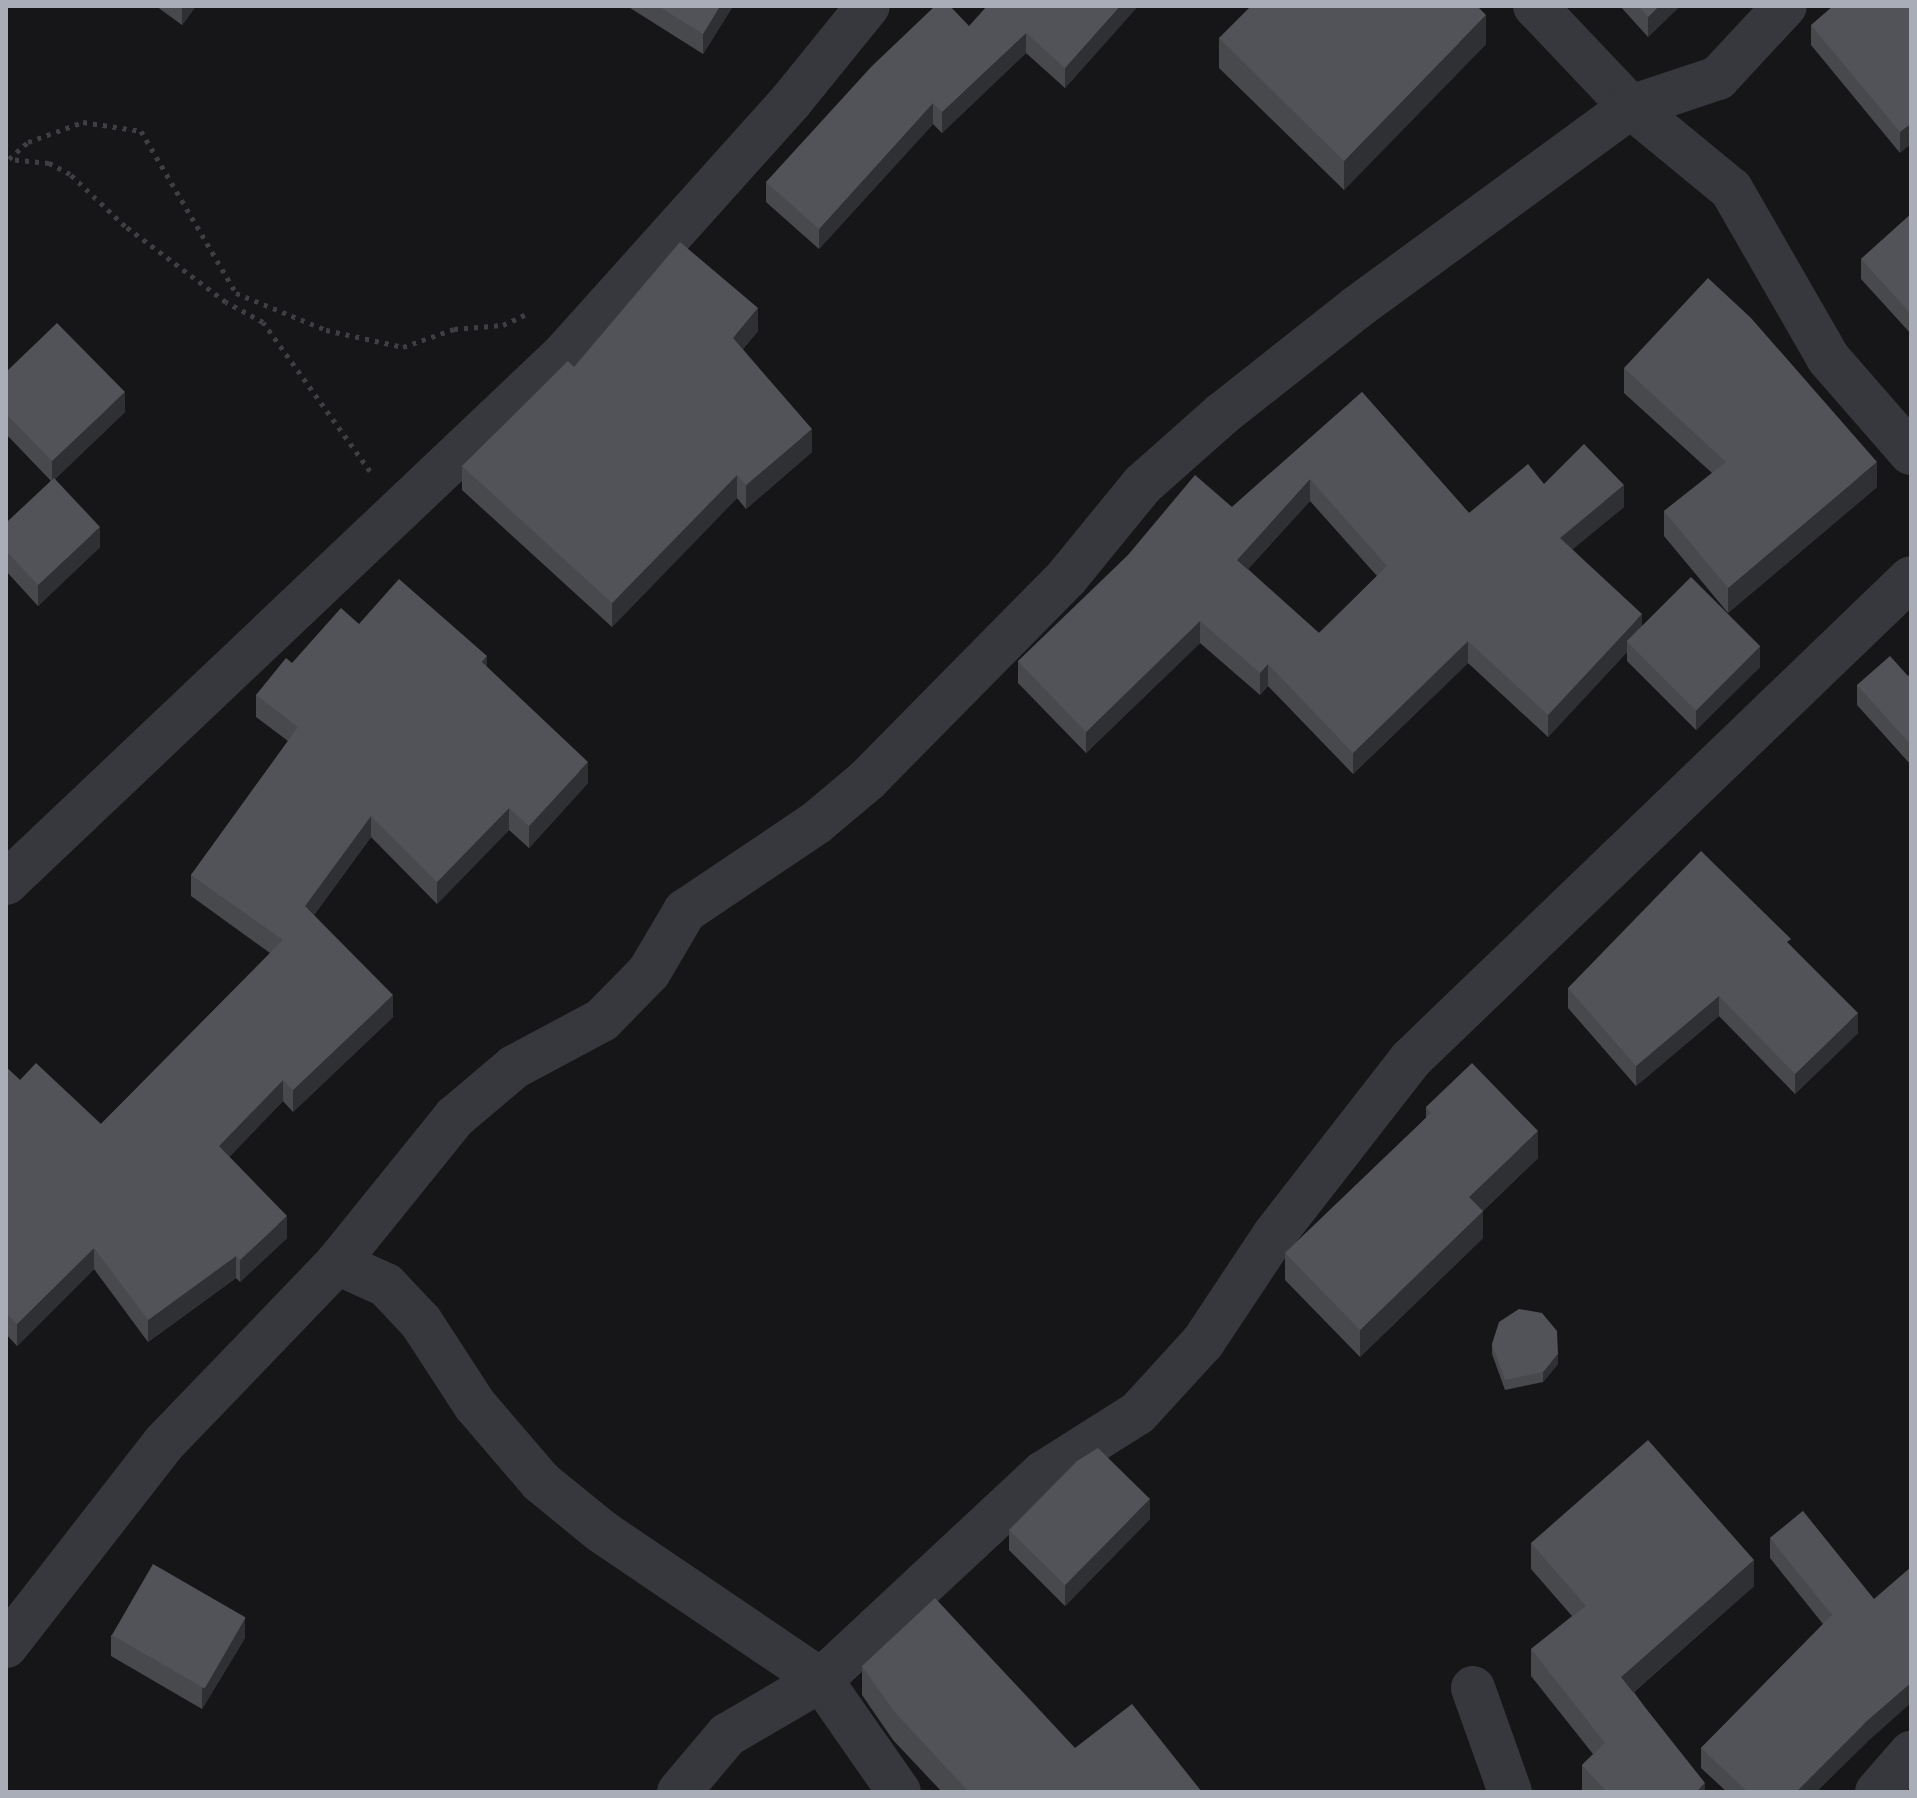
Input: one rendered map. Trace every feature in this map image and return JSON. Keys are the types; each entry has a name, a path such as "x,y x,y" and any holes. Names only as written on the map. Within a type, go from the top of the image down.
{"street":[{"path":"6,883 564,354 791,101 868,6"},
{"path":"1535,6 1631,107 1731,189 1828,358 1911,453"},
{"path":"6,1646 164,1443 337,1263 455,1117 514,1067 602,1020 649,972 685,911 816,823 867,780 1067,577 1142,485 1356,308 1631,107 1718,78 1785,6"},
{"path":"679,1792 727,1735 821,1680 1043,1473 1138,1413 1203,1342 1274,1235 1410,1060 1911,578"},
{"path":"337,1263 386,1285 421,1322 475,1405 541,1482 601,1531 821,1680 899,1792"},
{"path":"1473,1688 1510,1792"},
{"path":"1877,1792 1911,1753"}],"path":[{"path":"399,509 263,322 226,302 125,226 70,174 49,163 9,159 28,142 83,122 141,131 236,293 326,330 403,347 454,329 503,325 534,311"}],"building":[{"path":"658,6 720,6 703,34"},
{"path":"935,6 950,6 969,26 987,6 1120,6 1065,68 1026,33 942,112 933,103 819,229 766,182 872,66"},
{"path":"1251,6 1477,6 1486,15 1344,161 1219,38"},
{"path":"1638,6 1659,6 1648,17"},
{"path":"1833,6 1911,6 1911,124 1900,132 1811,25"},
{"path":"1911,214 1911,314 1861,259"},
{"path":"680,242 758,308 733,338 812,429 746,485 737,475 612,603 462,466 568,361 574,367"},
{"path":"1708,278 1751,318 1877,462 1728,588 1664,511 1726,462 1624,368"},
{"path":"57,323 125,392 52,461 6,414 6,372"},
{"path":"1362,392 1469,513 1528,464 1544,484 1584,444 1624,485 1560,538 1642,614 1548,715 1468,641 1353,753 1268,664 1260,673 1200,621 1086,732 1018,661 1128,555 1195,475 1232,507","holes":["1310,479 1387,566 1319,633 1237,560"]},
{"path":"54,478 100,527 38,585 6,551 6,523"},
{"path":"1691,577 1760,646 1696,711 1627,641"},
{"path":"399,579 487,656 482,662 588,762 529,826 509,808 437,882 371,816 305,906 393,995 293,1090 283,1080 219,1146 287,1216 240,1260 236,1256 148,1320 94,1248 17,1324 6,1313 6,1067 20,1080 36,1063 101,1124 283,940 191,875 298,727 256,695 286,658 292,663 341,608 359,624"},
{"path":"1890,656 1908,676 1911,674 1911,745 1857,685"},
{"path":"1701,851 1791,939 1787,942 1858,1013 1795,1074 1719,996 1636,1066 1568,988"},
{"path":"1472,1063 1538,1131 1469,1197 1483,1211 1360,1330 1285,1253 1431,1113 1426,1107"},
{"path":"1519,1309 1542,1313 1557,1331 1558,1354 1543,1372 1505,1380 1492,1344 1499,1322"},
{"path":"1648,1440 1754,1560 1621,1677 1705,1783 1696,1792 1607,1792 1582,1765 1605,1743 1531,1649 1586,1606 1531,1543"},
{"path":"1098,1448 1150,1499 1065,1585 1009,1530 1077,1461"},
{"path":"1803,1511 1874,1599 1911,1567 1911,1683 1867,1721 1796,1792 1748,1792 1701,1748 1832,1615 1770,1538"},
{"path":"153,1564 246,1618 205,1689 112,1635"},
{"path":"935,1598 1075,1748 1132,1704 1202,1792 969,1792 893,1710 862,1666"}]}
